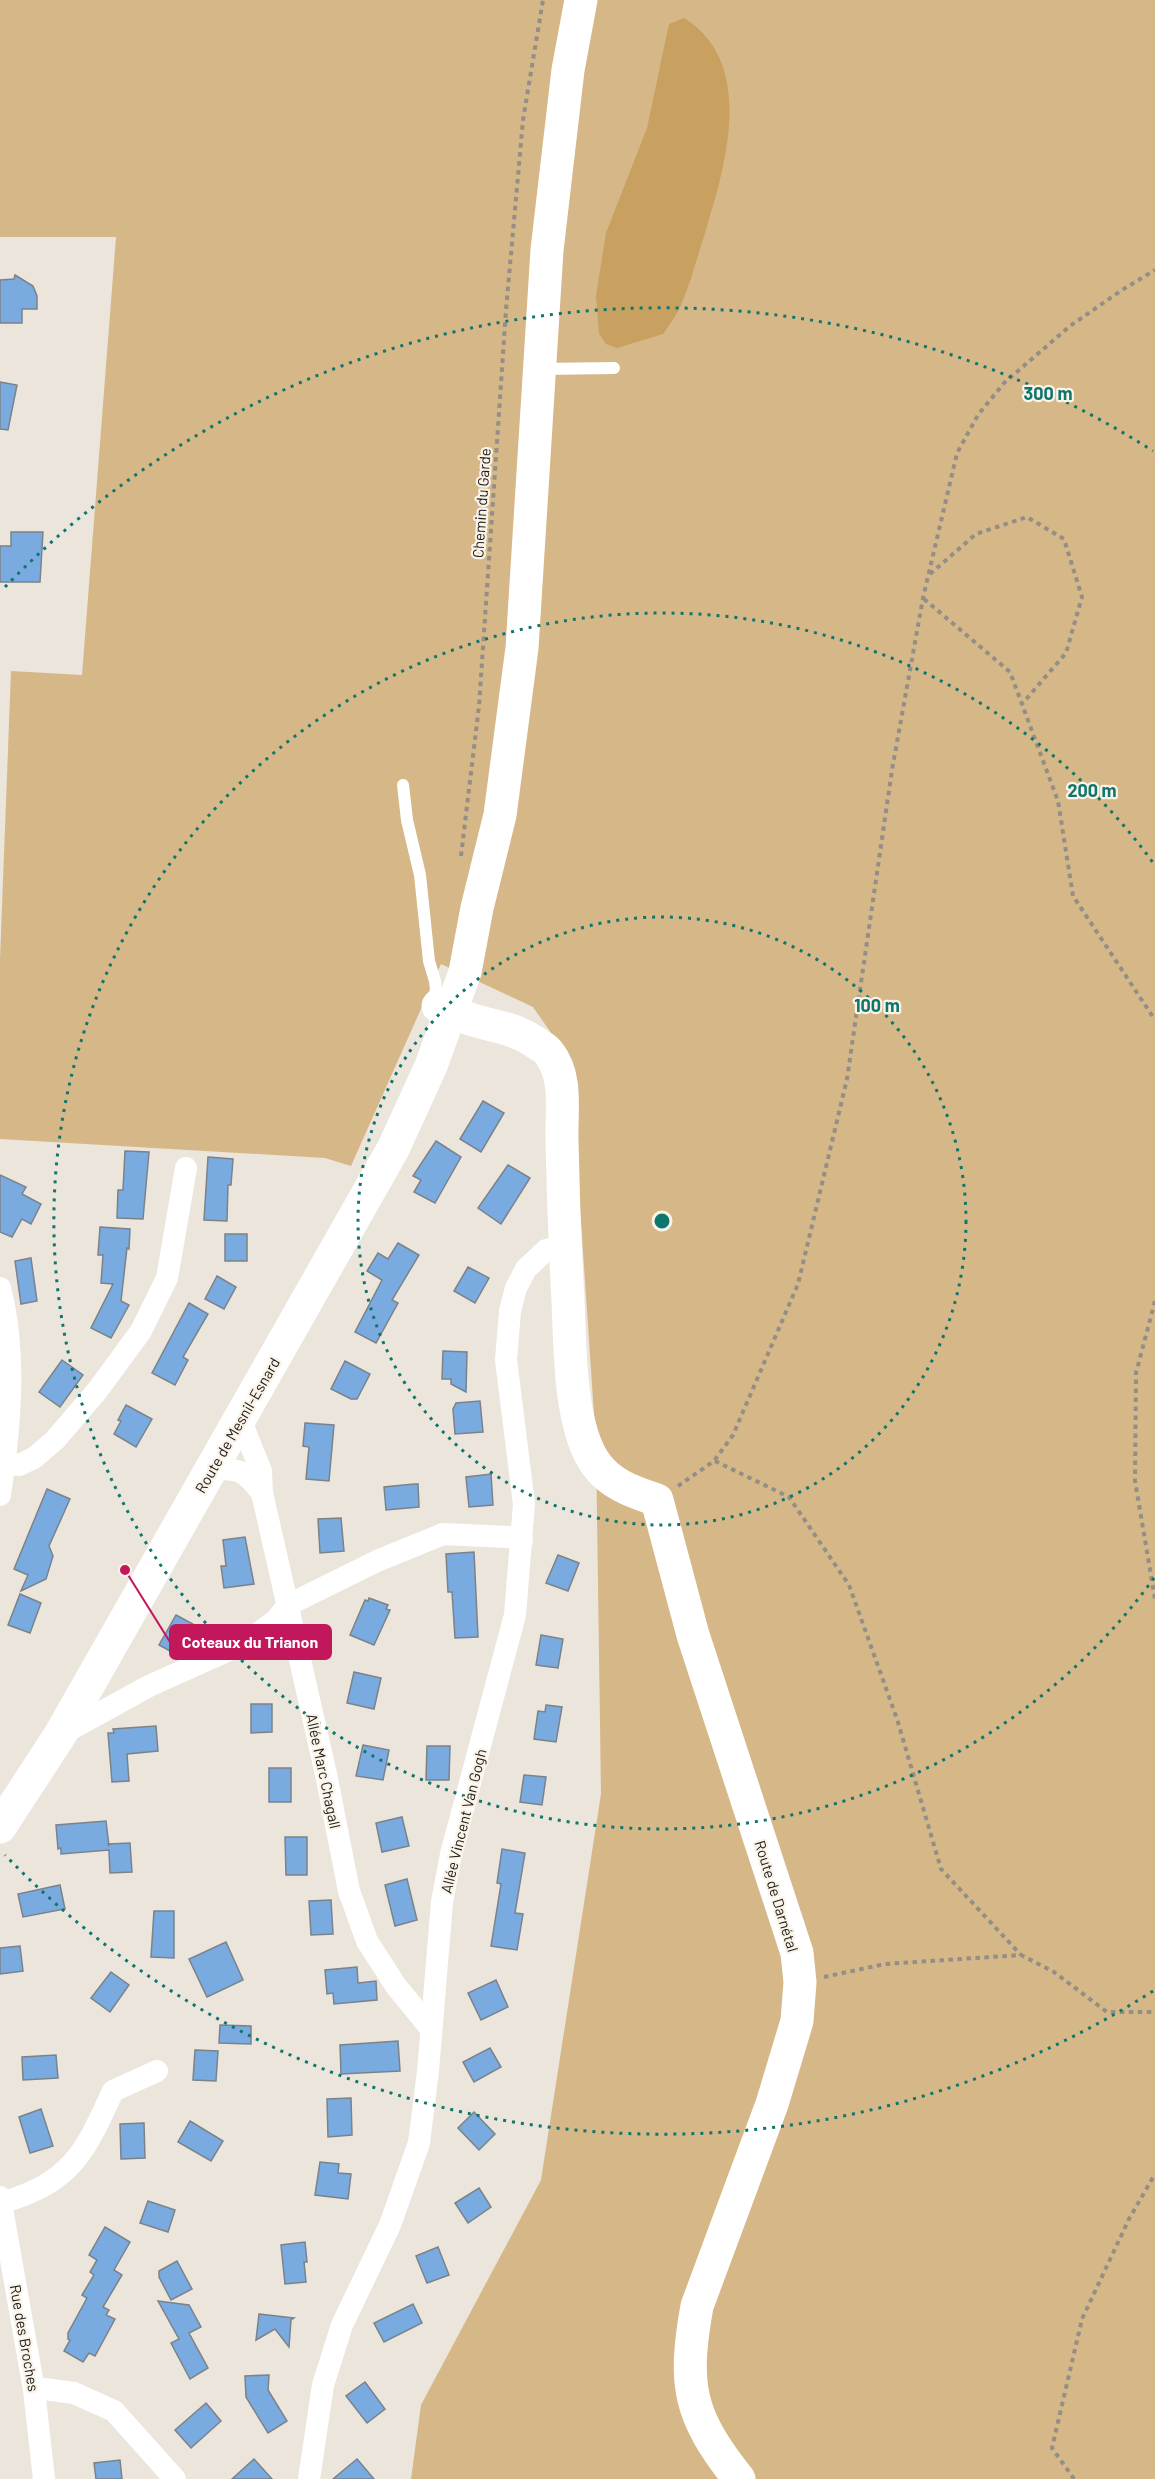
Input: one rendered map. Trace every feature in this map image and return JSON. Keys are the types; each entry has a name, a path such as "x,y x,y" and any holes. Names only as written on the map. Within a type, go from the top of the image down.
{"main road":[{"path":"581,0 568,70 547,250 517,698 500,815 477,908 445,1009 467,1018 510,1028 527,1036 548,1051 557,1065 563,1103 564,1245 570,1329 575,1395 585,1443 594,1461 608,1478 630,1491 657,1500"},
{"name":"Route de Mesnil-Esnard","path":"0,1827 60,1735 393,1149 431,1066 445,1009"},
{"name":"Route de Mesnil-Esnard","path":"0,1793 45,1730 130,1588 366,1173 383,1142 445,1009"},
{"name":"Route de Darnétal","path":"657,1500 693,1635 787,1919 796,1953 800,1982 797,2021 772,2104 698,2306 691,2340 689,2372 696,2411 726,2462 739,2479"}],"street":[{"path":"5,1463 19,1465 34,1458 55,1440 97,1390 141,1331 167,1278 186,1168"},
{"name":"Allée Vincent Van Gogh","path":"309,2479 323,2385 342,2325 390,2225 419,2143 442,1902 451,1854 515,1615 524,1504 506,1360 510,1311 516,1288 526,1269 546,1250 564,1245"},
{"path":"0,1288 8,1342 10,1380 5,1463 0,1495"},
{"name":"Allée Marc Chagall","path":"240,1419 261,1471 262,1493 326,1774 349,1891 367,1941 396,1986 431,2029"},
{"path":"212,1469 231,1468 240,1471 248,1475 262,1493"},
{"path":"60,1735 148,1686 245,1643 276,1620 288,1605 377,1561 444,1534 509,1537 522,1541"},
{"path":"1,2200 41,2188 66,2170 89,2144 113,2091 157,2071"},
{"name":"Rue des Broches","path":"1,2200 34,2390 44,2479"},
{"path":"34,2390 74,2393 114,2411 175,2479"}],"lane":[{"path":"539,369 614,368"},
{"path":"403,785 407,820 420,875 429,961 445,1009"}],"path":[{"name":"Chemin du Garde","path":"459,866 479,706 506,310 523,120 543,0"},
{"path":"657,1500 714,1461 733,1435 798,1284 847,1079 892,770 923,598 957,453 978,415 1004,383 1071,326 1155,270"},
{"path":"928,575 976,534 1027,518 1064,540 1082,597 1066,653 1022,704"},
{"path":"923,598 1010,672 1058,801 1073,896 1155,1020"},
{"path":"1155,1301 1136,1373 1135,1481 1155,1599"},
{"path":"714,1461 789,1497 849,1585 897,1719 941,1869 1021,1955 1054,1972 1107,2012 1155,2012"},
{"path":"800,1982 885,1964 1021,1955"},
{"path":"1074,2479 1052,2448 1082,2319 1129,2219 1155,2174"}],"shaded area":[{"path":"0,0 1155,0 1155,2479 411,2479 421,2405 541,2180 601,1794 596,1444 570,1060 533,1007 441,964 351,1166 325,1158 0,1139 0,959 11,671 82,675 116,237 0,237"},
{"path":"684,18 707,37 721,61 728,88 729,118 720,178 691,279 676,314 663,334 617,348 606,344 599,334 596,296 606,233 647,128 669,24"}],"building":[{"path":"15,275 33,286 37,296 37,309 22,309 22,323 0,323 0,280 14,279"},
{"path":"0,382 17,385 8,430 0,429"},
{"path":"11,532 43,532 40,582 0,582 0,546 11,546"},
{"path":"483,1101 504,1113 481,1152 460,1139"},
{"path":"436,1141 461,1157 435,1203 414,1192 421,1180 413,1176"},
{"path":"125,1151 149,1152 143,1219 117,1218 118,1190 123,1190"},
{"path":"208,1157 233,1159 231,1185 228,1185 227,1221 204,1220"},
{"path":"508,1165 530,1178 501,1224 478,1208"},
{"path":"0,1175 26,1187 22,1194 41,1204 31,1224 22,1219 12,1237 0,1232"},
{"path":"100,1227 130,1229 121,1301 129,1305 111,1338 91,1328 113,1284 101,1283 103,1255 98,1255"},
{"path":"225,1234 247,1234 247,1261 225,1261"},
{"path":"398,1243 419,1255 392,1300 398,1303 376,1343 355,1332 382,1280 367,1271 378,1253 388,1259"},
{"path":"31,1258 37,1301 21,1304 15,1261"},
{"path":"468,1267 489,1278 475,1303 454,1291"},
{"path":"217,1276 236,1287 224,1309 205,1299"},
{"path":"189,1303 208,1314 183,1357 188,1360 175,1385 152,1373"},
{"path":"443,1351 467,1352 466,1392 451,1384 451,1379 442,1379"},
{"path":"62,1360 83,1375 60,1407 39,1392"},
{"path":"345,1361 370,1374 357,1399 351,1399 331,1389"},
{"path":"480,1401 483,1432 455,1434 453,1409 456,1403"},
{"path":"126,1405 152,1419 136,1447 114,1434"},
{"path":"305,1423 334,1425 329,1481 306,1479 309,1447 303,1446"},
{"path":"491,1474 493,1505 469,1507 466,1477"},
{"path":"418,1484 419,1507 386,1510 384,1487"},
{"path":"47,1489 70,1499 49,1546 53,1556 46,1579 21,1591 28,1575 14,1569"},
{"path":"341,1518 344,1551 320,1553 318,1519"},
{"path":"245,1537 254,1584 224,1588 221,1566 226,1566 223,1540"},
{"path":"474,1552 478,1637 455,1638 452,1592 448,1592 446,1554"},
{"path":"558,1555 579,1563 568,1591 546,1583"},
{"path":"20,1594 41,1603 30,1633 8,1625"},
{"path":"369,1598 388,1605 386,1609 390,1610 374,1645 350,1635 365,1600 368,1601"},
{"path":"176,1615 204,1630 197,1644 188,1640 179,1656 159,1645"},
{"path":"541,1635 563,1639 558,1668 536,1665"},
{"path":"354,1672 381,1678 374,1709 347,1703"},
{"path":"251,1704 272,1704 272,1732 251,1733"},
{"path":"546,1705 562,1707 556,1742 534,1739 538,1711 545,1712"},
{"path":"156,1726 158,1751 127,1754 129,1781 112,1782 108,1733 114,1733 113,1729"},
{"path":"363,1745 389,1750 383,1780 356,1776"},
{"path":"427,1746 450,1746 449,1780 426,1780"},
{"path":"269,1768 291,1768 291,1802 269,1802"},
{"path":"524,1775 546,1777 542,1805 520,1802"},
{"path":"402,1817 409,1846 382,1852 376,1823"},
{"path":"106,1821 109,1844 130,1843 132,1872 110,1873 109,1850 61,1854 61,1848 58,1849 56,1825"},
{"path":"285,1837 307,1837 307,1875 286,1875"},
{"path":"502,1849 525,1853 515,1913 523,1914 517,1950 491,1946 501,1884 497,1883"},
{"path":"407,1879 417,1920 395,1926 385,1885"},
{"path":"60,1885 65,1909 23,1917 18,1894"},
{"path":"331,1900 333,1934 311,1935 309,1901"},
{"path":"154,1911 174,1911 174,1958 151,1957"},
{"path":"226,1942 243,1980 207,1997 189,1959"},
{"path":"20,1946 23,1971 0,1974 0,1948"},
{"path":"357,1967 358,1983 376,1981 377,2000 334,2004 333,1993 327,1994 325,1970"},
{"path":"111,1972 129,1985 110,2012 91,1998"},
{"path":"496,1980 508,2007 481,2020 468,1993"},
{"path":"220,2025 251,2026 251,2044 219,2043"},
{"path":"398,2041 400,2071 341,2074 340,2045"},
{"path":"490,2048 501,2067 474,2082 463,2062"},
{"path":"195,2050 218,2051 216,2081 193,2080"},
{"path":"56,2055 58,2078 23,2080 22,2057"},
{"path":"351,2098 352,2135 328,2137 327,2099"},
{"path":"41,2109 53,2146 30,2153 19,2117"},
{"path":"474,2112 495,2134 479,2150 458,2128"},
{"path":"190,2121 223,2141 211,2161 178,2142"},
{"path":"144,2123 145,2158 121,2159 120,2124"},
{"path":"320,2162 339,2164 338,2173 351,2174 348,2199 315,2195"},
{"path":"479,2188 491,2207 468,2223 455,2203"},
{"path":"148,2201 175,2210 168,2232 140,2223"},
{"path":"105,2227 130,2242 114,2270 122,2275 103,2307 109,2310 106,2315 115,2319 95,2356 89,2353 83,2362 64,2351 70,2340 68,2333 87,2298 82,2295 94,2275 90,2272 97,2260 89,2255"},
{"path":"305,2242 306,2282 285,2284 281,2245"},
{"path":"438,2247 449,2275 427,2283 416,2256"},
{"path":"177,2261 192,2289 171,2300 159,2277 159,2271"},
{"path":"158,2301 189,2305 201,2327 189,2333 208,2368 190,2379 171,2343 179,2339"},
{"path":"413,2304 422,2323 384,2342 374,2323"},
{"path":"259,2314 294,2318 291,2320 289,2347 275,2329 256,2340"},
{"path":"269,2375 268,2390 287,2421 268,2433 246,2397 245,2376"},
{"path":"365,2382 385,2409 367,2423 346,2396"},
{"path":"206,2403 221,2421 191,2448 175,2430"},
{"path":"254,2459 272,2479 232,2479"},
{"path":"357,2459 374,2479 333,2479"},
{"path":"120,2460 122,2479 96,2479 94,2463"}],"place":[{"name":"Coteaux du Trianon","path":"125,1570"}]}
